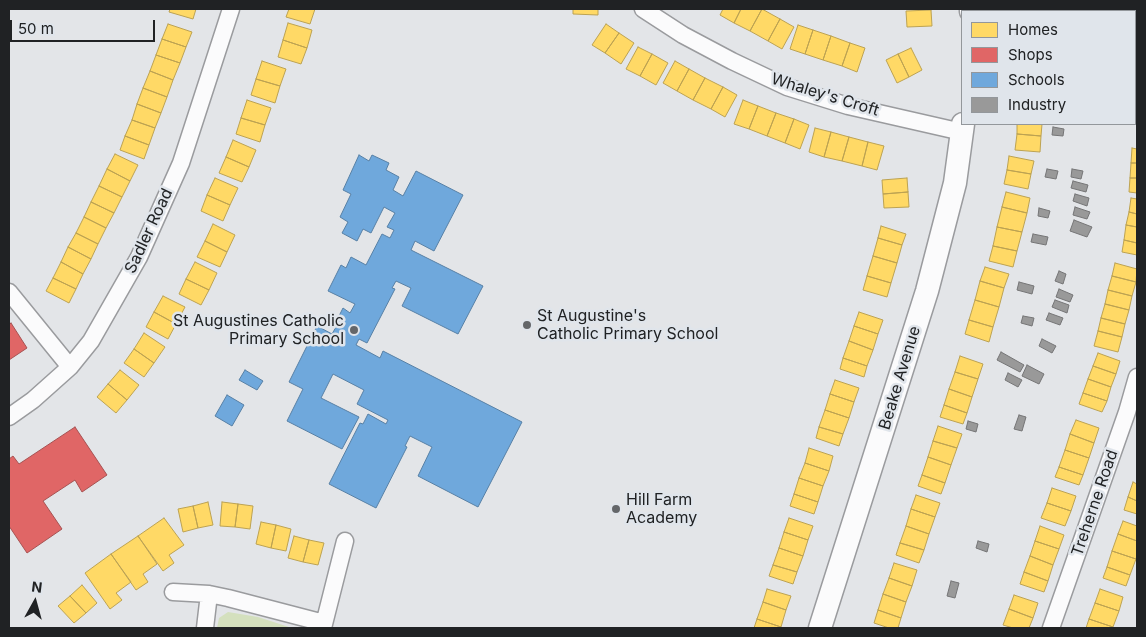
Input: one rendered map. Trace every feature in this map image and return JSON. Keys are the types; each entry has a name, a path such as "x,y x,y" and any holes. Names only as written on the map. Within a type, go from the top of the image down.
{"street":[{"name":"Sadler Road","path":"9,416 33,400 70,367 92,340 139,257 181,164 231,9"},
{"name":"Whaley's Croft","path":"643,9 724,57 787,87 848,106 963,128"},
{"name":"Beake Avenue","path":"820,628 927,291 955,183 963,128"},
{"path":"9,292 70,367"},
{"name":"Treherne Road","path":"1051,628 1127,412 1137,377"},
{"path":"174,592 209,594 228,598 323,626 345,541"},
{"path":"205,628 209,594"}],"green space":[{"path":"228,612 258,617 292,628 217,628 219,618"}],"building: Homes":[{"path":"170,9 196,9 193,19 169,12"},
{"path":"289,9 315,9 310,24 286,17"},
{"path":"573,9 598,9 598,15 573,14"},
{"path":"723,9 741,9 734,23 720,15"},
{"path":"741,9 762,9 750,31 734,23"},
{"path":"762,9 780,19 768,41 750,31"},
{"path":"1017,9 1042,9 1042,10"},
{"path":"931,10 932,26 907,27 906,11"},
{"path":"780,19 794,27 782,49 768,41"},
{"path":"288,23 312,30 307,48 283,40"},
{"path":"168,24 192,32 186,47 162,39"},
{"path":"606,24 619,33 605,53 592,45"},
{"path":"798,25 813,30 805,54 790,49"},
{"path":"813,30 831,36 823,60 805,54"},
{"path":"619,33 634,43 621,64 605,53"},
{"path":"831,36 850,43 842,66 823,60"},
{"path":"162,39 186,47 180,63 156,55"},
{"path":"283,40 307,48 301,64 278,57"},
{"path":"850,43 865,48 857,72 842,66"},
{"path":"638,47 652,54 640,76 626,69"},
{"path":"911,48 922,70 909,77 898,54"},
{"path":"652,54 668,63 656,85 640,76"},
{"path":"898,54 909,77 897,83 886,60"},
{"path":"156,55 180,63 173,80 150,71"},
{"path":"262,61 286,69 280,86 256,79"},
{"path":"675,61 689,69 677,91 663,83"},
{"path":"689,69 705,78 693,100 677,91"},
{"path":"150,71 173,80 167,97 143,88"},
{"path":"705,78 723,87 711,109 693,100"},
{"path":"256,79 280,86 275,103 251,95"},
{"path":"723,87 737,95 725,117 711,109"},
{"path":"143,88 167,97 161,113 137,104"},
{"path":"247,100 271,108 265,125 241,118"},
{"path":"743,100 758,106 749,129 734,124"},
{"path":"137,104 161,113 155,128 132,120"},
{"path":"758,106 776,113 767,136 749,129"},
{"path":"776,113 794,119 785,143 767,136"},
{"path":"241,118 265,125 260,142 236,134"},
{"path":"794,119 809,125 800,149 785,143"},
{"path":"132,120 155,128 149,145 125,136"},
{"path":"1017,125 1042,125 1041,136 1017,134"},
{"path":"815,128 831,132 824,157 809,152"},
{"path":"831,132 849,137 842,161 824,157"},
{"path":"1017,134 1041,136 1040,152 1015,150"},
{"path":"125,136 149,145 144,159 120,150"},
{"path":"849,137 868,142 862,166 842,161"},
{"path":"233,140 256,150 249,167 226,157"},
{"path":"868,142 884,146 877,170 862,166"},
{"path":"1132,148 1137,149 1137,163 1131,163"},
{"path":"115,154 138,165 130,181 107,169"},
{"path":"1009,156 1034,161 1031,174 1007,170"},
{"path":"226,157 249,167 242,182 219,173"},
{"path":"1131,163 1137,163 1137,178 1130,178"},
{"path":"107,169 130,181 122,197 99,186"},
{"path":"1007,170 1031,174 1028,189 1004,184"},
{"path":"215,178 238,188 230,205 207,195"},
{"path":"907,178 908,192 883,194 882,180"},
{"path":"1130,178 1137,178 1137,193 1129,192"},
{"path":"99,186 122,197 114,213 91,202"},
{"path":"908,192 909,207 884,208 883,194"},
{"path":"1006,192 1030,198 1027,213 1002,207"},
{"path":"207,195 230,205 223,221 201,211"},
{"path":"1131,198 1137,199 1137,214 1129,212"},
{"path":"91,202 114,213 106,228 84,217"},
{"path":"1002,207 1027,213 1022,232 997,227"},
{"path":"1129,212 1137,214 1137,227 1126,225"},
{"path":"84,217 106,228 98,244 76,233"},
{"path":"213,224 235,235 227,252 205,241"},
{"path":"1126,225 1137,227 1137,243 1124,240"},
{"path":"881,226 906,234 902,245 878,238"},
{"path":"997,227 1022,232 1017,251 993,246"},
{"path":"76,233 98,244 91,259 68,247"},
{"path":"878,238 902,245 897,263 873,256"},
{"path":"1124,240 1137,243 1137,255 1122,252"},
{"path":"205,241 227,252 220,267 197,257"},
{"path":"993,246 1017,251 1013,267 989,261"},
{"path":"68,247 91,259 83,274 61,262"},
{"path":"873,256 897,263 891,283 867,276"},
{"path":"61,262 83,274 76,289 53,278"},
{"path":"195,262 217,273 209,290 186,279"},
{"path":"1115,263 1137,269 1136,282 1112,276"},
{"path":"985,267 1009,274 1004,288 980,281"},
{"path":"867,276 891,283 887,297 863,290"},
{"path":"1112,276 1136,282 1132,296 1108,290"},
{"path":"53,278 76,289 69,303 46,291"},
{"path":"186,279 209,290 201,305 179,294"},
{"path":"980,281 1004,288 999,307 975,300"},
{"path":"1108,290 1132,296 1129,310 1105,304"},
{"path":"163,296 185,307 176,324 154,312"},
{"path":"975,300 999,307 993,327 969,320"},
{"path":"1105,304 1129,310 1125,324 1101,318"},
{"path":"154,312 176,324 168,339 146,327"},
{"path":"859,312 883,320 878,334 854,326"},
{"path":"1101,318 1125,324 1122,337 1098,331"},
{"path":"969,320 993,327 989,342 965,334"},
{"path":"854,326 878,334 873,350 849,341"},
{"path":"1098,331 1122,337 1118,352 1094,346"},
{"path":"144,333 165,347 154,363 134,349"},
{"path":"849,341 873,350 867,366 843,358"},
{"path":"134,349 154,363 144,377 124,363"},
{"path":"1098,353 1120,361 1116,374 1093,366"},
{"path":"960,356 983,364 978,379 955,372"},
{"path":"843,358 867,366 864,377 840,369"},
{"path":"1093,366 1116,374 1111,387 1088,379"},
{"path":"120,370 139,385 127,400 108,384"},
{"path":"955,372 978,379 972,397 949,389"},
{"path":"1088,379 1111,387 1107,401 1083,393"},
{"path":"835,380 859,388 854,402 830,394"},
{"path":"108,384 127,400 116,413 97,397"},
{"path":"949,389 972,397 967,413 944,405"},
{"path":"1083,393 1107,401 1102,412 1079,404"},
{"path":"830,394 854,402 849,418 825,410"},
{"path":"944,405 967,413 963,424 940,417"},
{"path":"825,410 849,418 843,434 819,427"},
{"path":"1076,420 1099,428 1094,443 1070,434"},
{"path":"938,426 962,434 957,448 933,441"},
{"path":"819,427 843,434 839,446 816,438"},
{"path":"1070,434 1094,443 1089,458 1065,450"},
{"path":"933,441 957,448 951,465 928,457"},
{"path":"809,448 833,456 829,471 805,463"},
{"path":"1065,450 1089,458 1083,475 1059,467"},
{"path":"928,457 951,465 945,483 922,475"},
{"path":"805,463 829,471 823,486 799,478"},
{"path":"1059,467 1083,475 1079,485 1055,477"},
{"path":"922,475 945,483 941,494 918,486"},
{"path":"799,478 823,486 818,502 794,494"},
{"path":"1133,482 1137,484 1137,501 1128,497"},
{"path":"1052,488 1076,496 1071,511 1047,503"},
{"path":"794,494 818,502 814,514 790,506"},
{"path":"916,495 940,503 935,517 911,509"},
{"path":"1128,497 1137,501 1137,514 1124,510"},
{"path":"208,502 213,525 198,528 193,506"},
{"path":"222,502 238,504 235,527 220,526"},
{"path":"1047,503 1071,511 1065,526 1041,518"},
{"path":"238,504 253,506 250,529 235,527"},
{"path":"193,506 198,528 183,532 178,509"},
{"path":"911,509 935,517 929,534 906,526"},
{"path":"164,518 184,545 169,555 174,563 163,571 138,536"},
{"path":"789,518 813,526 808,540 784,532"},
{"path":"1123,521 1137,526 1137,541 1118,534"},
{"path":"261,522 276,525 271,548 256,544"},
{"path":"276,525 291,529 286,551 271,548"},
{"path":"906,526 929,534 924,550 900,543"},
{"path":"1040,526 1064,535 1059,549 1035,541"},
{"path":"784,532 808,540 803,556 779,548"},
{"path":"1118,534 1137,541 1136,559 1112,551"},
{"path":"138,536 157,564 143,574 148,582 136,590 111,554"},
{"path":"294,536 309,540 303,562 288,558"},
{"path":"309,540 324,543 318,565 303,562"},
{"path":"1035,541 1059,549 1053,565 1030,556"},
{"path":"900,543 924,550 919,563 896,555"},
{"path":"779,548 803,556 797,572 773,565"},
{"path":"1112,551 1136,559 1130,575 1107,567"},
{"path":"111,554 131,582 116,593 122,600 110,609 85,573"},
{"path":"1030,556 1053,565 1048,581 1024,572"},
{"path":"894,563 917,570 912,586 889,578"},
{"path":"773,565 797,572 793,584 769,576"},
{"path":"1107,567 1130,575 1126,586 1103,578"},
{"path":"1024,572 1048,581 1044,592 1020,584"},
{"path":"889,578 912,586 906,602 883,594"},
{"path":"82,585 97,603 86,613 70,596"},
{"path":"767,589 791,596 786,610 763,602"},
{"path":"1100,589 1123,597 1119,611 1095,603"},
{"path":"883,594 906,602 901,618 878,610"},
{"path":"1014,595 1038,603 1033,618 1009,609"},
{"path":"70,596 86,613 74,623 58,606"},
{"path":"763,602 786,610 781,627 757,619"},
{"path":"1095,603 1119,611 1113,627 1089,619"},
{"path":"1009,609 1033,618 1029,628 1013,628 1003,625"},
{"path":"878,610 901,618 898,628 889,628 874,623"},
{"path":"757,619 781,627 781,628 754,628"},
{"path":"1089,619 1113,627 1113,628 1086,628"}],"building: Shops":[{"path":"11,323 27,348 9,360 9,325"},
{"path":"75,427 107,475 82,492 75,480 43,501 62,529 27,553 9,526 9,459 13,456 19,464"}],"building: Schools":[{"name":"St Augustines Catholic Primary School","path":"359,155 369,161 372,155 389,163 386,170 399,177 393,190 403,196 416,171 463,195 434,251 415,241 411,250 483,286 458,334 402,306 411,288 396,281 392,288 395,289 367,343 359,339 356,345 380,358 383,351 522,422 478,507 418,476 432,447 410,436 405,446 407,447 376,508 329,484 360,423 363,424 368,414 386,424 388,420 357,404 364,390 333,374 321,398 359,417 342,449 287,421 303,389 289,382 317,326 332,334 343,308 350,313 355,304 328,291 341,265 346,268 351,257 366,265 382,234 390,238 394,230 387,227 395,213 384,207 371,233 363,229 357,241 342,233 348,222 340,217 351,194 343,190"},
{"path":"245,370 263,381 257,390 239,380"},
{"path":"227,395 244,405 232,426 215,416"}],"building: Industry":[{"path":"1053,127 1064,129 1063,136 1052,135"},
{"path":"1047,169 1058,171 1056,179 1045,177"},
{"path":"1072,169 1083,171 1081,179 1071,177"},
{"path":"1073,181 1088,185 1086,192 1071,188"},
{"path":"1075,194 1089,198 1087,206 1073,201"},
{"path":"1075,207 1090,212 1087,219 1073,215"},
{"path":"1039,208 1050,211 1048,218 1038,216"},
{"path":"1074,220 1092,227 1087,237 1070,231"},
{"path":"1033,234 1048,237 1046,245 1031,242"},
{"path":"1059,271 1066,274 1063,284 1055,281"},
{"path":"1019,282 1034,286 1032,294 1017,290"},
{"path":"1059,289 1073,295 1070,302 1056,297"},
{"path":"1055,300 1069,305 1067,313 1052,307"},
{"path":"1049,313 1063,318 1060,325 1046,320"},
{"path":"1023,316 1034,318 1032,326 1021,323"},
{"path":"1042,339 1056,346 1052,353 1039,346"},
{"path":"1001,352 1024,365 1020,372 997,360"},
{"path":"1027,365 1044,374 1039,384 1022,376"},
{"path":"1008,373 1022,380 1018,387 1005,380"},
{"path":"1019,415 1026,417 1022,431 1014,429"},
{"path":"968,421 978,424 976,432 966,429"},
{"path":"978,541 989,544 987,552 976,548"},
{"path":"951,581 959,583 955,598 947,596"}],"place":[{"name":"St Augustine's Catholic Primary School","path":"527,325"},
{"name":"St Augustines Catholic Primary School","path":"354,330"},
{"name":"Hill Farm Academy","path":"616,509"}]}
